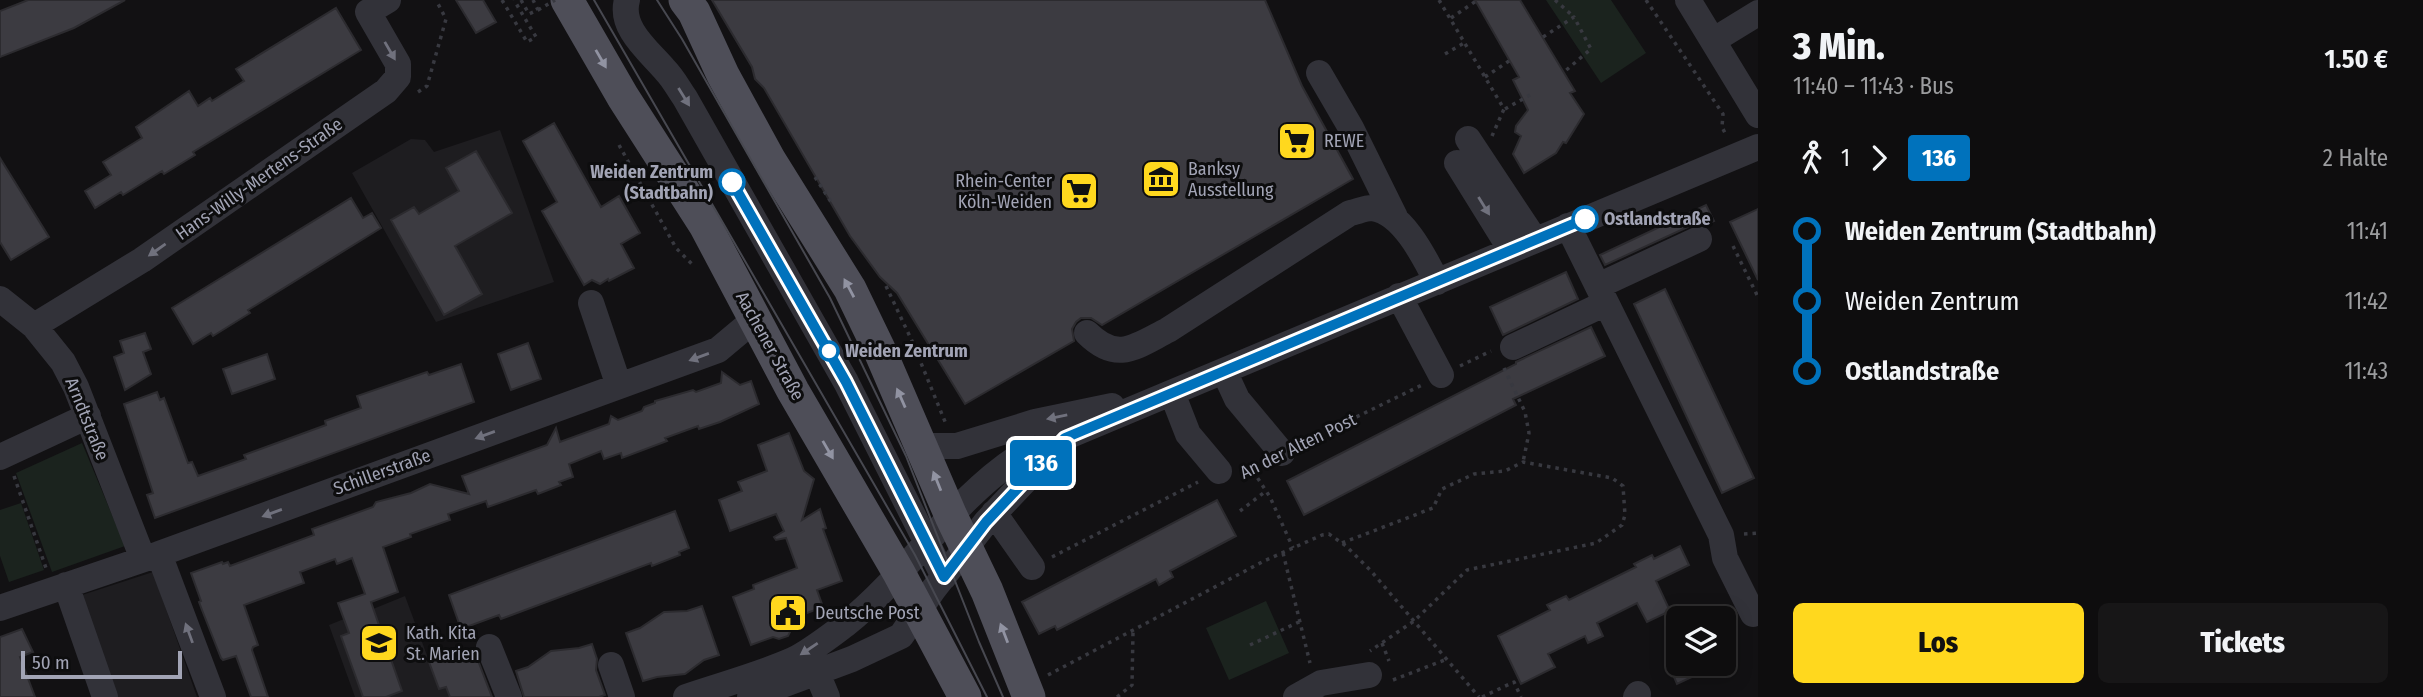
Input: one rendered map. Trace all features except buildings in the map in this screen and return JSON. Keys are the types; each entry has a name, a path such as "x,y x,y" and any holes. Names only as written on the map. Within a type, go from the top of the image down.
{"main road":[{"path":"685,0 694,12 723,75 769,159 850,289 1000,622 1027,692"},
{"name":"Aachener Straße","path":"552,5 623,97 705,225 965,697"}],"street":[{"path":"627,0 626,19 631,30 668,73 685,98 846,382 944,577"},
{"path":"1688,0 1758,115"},
{"name":"Hans-Willy-Mertens-Straße","path":"34,326 142,260 386,91 398,77 398,64 373,4"},
{"path":"1714,40 1758,13"},
{"path":"1319,73 1351,128 1395,217 1425,259 1437,282"},
{"path":"1471,148 1535,240"},
{"path":"1471,148 1511,250"},
{"path":"687,697 794,659 847,623 899,573 988,478 1018,457 1747,151"},
{"path":"1087,333 1100,346 1114,351 1136,346 1168,330 1350,213 1372,208 1395,217"},
{"path":"1568,226 1721,535 1725,558 1753,614"},
{"path":"1503,353 1699,239"},
{"path":"1399,296 1441,375"},
{"name":"Arndtstraße","path":"0,299 34,326 63,362 213,697"},
{"path":"591,303 619,386"},
{"name":"Schillerstraße","path":"0,608 151,557 718,350 755,320"},
{"path":"1224,372 1237,399 1282,453"},
{"path":"922,446 957,446 1035,422 1171,393"},
{"path":"1171,393 1188,434 1219,471"},
{"path":"3,455 88,416"},
{"path":"750,697 822,685 901,636 994,513 1065,438"},
{"path":"994,513 1032,567"},
{"path":"60,587 106,697"},
{"path":"489,647 509,697"},
{"path":"611,664 622,697"},
{"path":"1296,697 1321,683 1368,675"}],"path":[{"path":"502,0 527,42 536,37 514,0"},
{"path":"521,0 529,15 552,5 555,0"},
{"path":"533,0 552,5"},
{"path":"1439,0 1504,109"},
{"path":"1555,0 1574,18 1591,49 1564,72"},
{"path":"1646,0 1723,114 1722,127 1747,151"},
{"path":"1451,18 1476,1"},
{"path":"1542,37 1574,18"},
{"path":"1445,54 1464,43"},
{"path":"1485,77 1509,61"},
{"path":"1471,148 1504,109 1530,95"},
{"path":"1733,246 1758,297"},
{"path":"1503,353 1525,412 1529,433 1523,462"},
{"name":"An der Alten Post","path":"1032,567 1219,471 1238,480 1282,453 1441,375 1503,353"},
{"path":"3,455 60,587"},
{"path":"1342,543 1433,508 1442,489 1474,474 1505,471 1523,462 1612,478 1623,486 1626,514 1622,525 1596,543 1468,570 1414,621 1360,658 1374,687 1447,659"},
{"path":"1253,471 1266,491 1293,548"},
{"path":"1240,511 1266,491"},
{"path":"1027,692 1133,632 1283,553 1329,534 1371,571 1481,697 1514,682 1521,697"},
{"path":"1283,553 1308,658 1321,683"},
{"path":"1250,645 1301,621"},
{"path":"1117,697 1132,685 1133,632"}],"shaded area":[{"path":"1546,0 1611,0 1646,53 1601,83"},
{"path":"500,130 554,282 436,322 352,173 411,139 425,140 434,152"},
{"path":"82,443 125,546 52,572 16,473"},
{"path":"21,503 44,570 9,582 0,556 0,510"},
{"path":"153,572 197,697 112,697 76,597"},
{"name":"Kath. Kita St. Marien","path":"366,593 373,609 405,596 439,688 446,687 450,697 355,697 329,625 344,619 338,603"},
{"path":"1266,601 1289,653 1229,680 1206,628"}],"tram line":[{"path":"594,0 915,555 987,697"},
{"path":"657,0 830,298 906,456 1003,697"}],"bus line":[{"name":"136","path":"732,182 846,382 944,577 986,522 1065,438 1585,219"}],"place":[{"name":"REWE","path":"1297,141"},
{"name":"Banksy Ausstellung","path":"1161,179"},
{"name":"Weiden Zentrum (Stadtbahn)","path":"732,182"},
{"name":"Rhein-Center Köln-Weiden","path":"1079,191"},
{"name":"Ostlandstraße","path":"1585,219"},
{"name":"Weiden Zentrum","path":"829,351"},
{"name":"Deutsche Post","path":"788,613"},
{"name":"Kath. Kita St. Marien","path":"379,643"}]}
